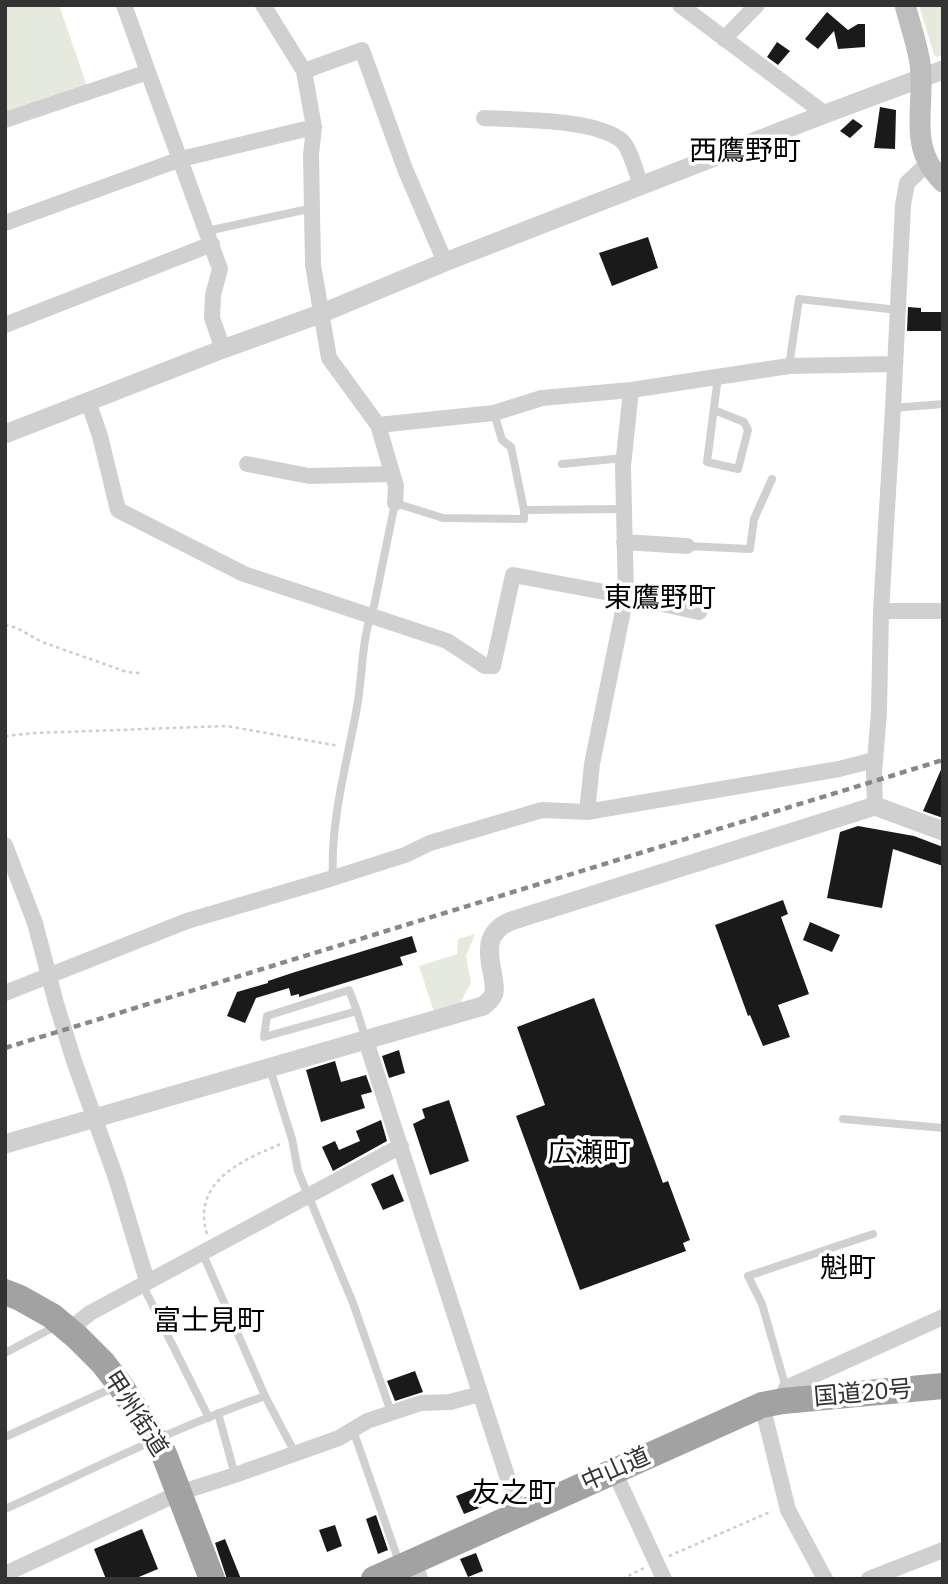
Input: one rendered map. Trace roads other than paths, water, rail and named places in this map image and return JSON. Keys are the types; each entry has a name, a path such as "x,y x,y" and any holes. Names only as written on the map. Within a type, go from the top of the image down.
{"highway":[{"name":"甲州街道","path":"5,1292 37,1307 65,1326 103,1363 120,1385 164,1454 212,1579"},
{"name":"国道20号","path":"777,1398 943,1386"},
{"name":"中山道","path":"374,1579 412,1569 519,1513 777,1398"}],"main road":[{"path":"905,5 919,60 921,78 918,123 921,144 928,163 943,182"}],"street":[{"path":"124,5 220,269 213,295 212,318 223,349"},
{"path":"263,5 304,71 314,127 311,155 313,265 328,358 378,425 396,486 395,503"},
{"path":"680,5 825,114"},
{"path":"724,39 757,5"},
{"path":"304,71 362,50 405,169 445,262"},
{"path":"5,434 320,314 445,262 825,114 943,71"},
{"path":"5,120 148,72"},
{"path":"485,118 574,124 605,130 625,142 641,186"},
{"path":"5,223 181,159 314,127"},
{"path":"875,806 874,760 879,712 881,611 903,205 907,183 928,163"},
{"path":"5,325 210,237"},
{"path":"378,425 494,413 542,398 631,390 789,366 895,364"},
{"path":"587,812 592,765 626,596 624,458 631,390"},
{"path":"88,401 100,436 118,510 244,575 447,641 485,666 493,666 513,575 699,612"},
{"path":"247,464 309,477 392,474"},
{"path":"624,542 687,546"},
{"path":"881,611 943,611"},
{"path":"5,993 187,921 333,878 405,855 430,843 542,810 587,812 839,769 874,760"},
{"path":"5,1144 483,1006 491,1000 495,990 490,948 493,935 499,926 875,806 943,831"},
{"path":"5,845 35,923 74,1061 116,1178 144,1283"},
{"path":"366,1041 519,1513"},
{"path":"65,1326 401,1146"},
{"path":"825,1579 787,1505 777,1398 943,1317"},
{"path":"5,1574 179,1493 296,1455 339,1438 366,1421 421,1403 450,1402 480,1394"},
{"path":"614,1471 664,1579"},
{"path":"869,1579 943,1550"}],"lane":[{"path":"210,237 313,208"},
{"path":"789,366 799,299 898,310"},
{"path":"714,410 744,422 748,430 738,468 707,462 718,377"},
{"path":"893,408 943,404"},
{"path":"333,878 335,818 358,705 361,666 370,615 395,503 443,518 524,519 512,447 502,440 494,413"},
{"path":"562,464 624,458"},
{"path":"687,546 750,550 754,519 772,479"},
{"path":"524,510 624,509"},
{"path":"357,1011 264,1037 267,1016 349,990 357,1011 366,1041"},
{"path":"269,1068 292,1139 299,1171 353,1303 391,1412"},
{"path":"844,1119 943,1128"},
{"path":"777,1398 762,1304 748,1276 873,1234"},
{"path":"207,1249 265,1396 296,1455"},
{"path":"144,1283 209,1418"},
{"path":"5,1353 53,1329 65,1326"},
{"path":"5,1437 120,1385"},
{"path":"5,1509 218,1413 265,1396"},
{"path":"218,1413 235,1475"},
{"path":"353,1430 412,1569"}],"railway":[{"path":"5,1048 943,760"}],"district":[{"name":"西鷹野町","path":"745,152"},
{"name":"東鷹野町","path":"660,599"},
{"name":"広瀬町","path":"589,1154"},
{"name":"魁町","path":"848,1269"},
{"name":"富士見町","path":"209,1322"},
{"name":"友之町","path":"514,1494"}]}
